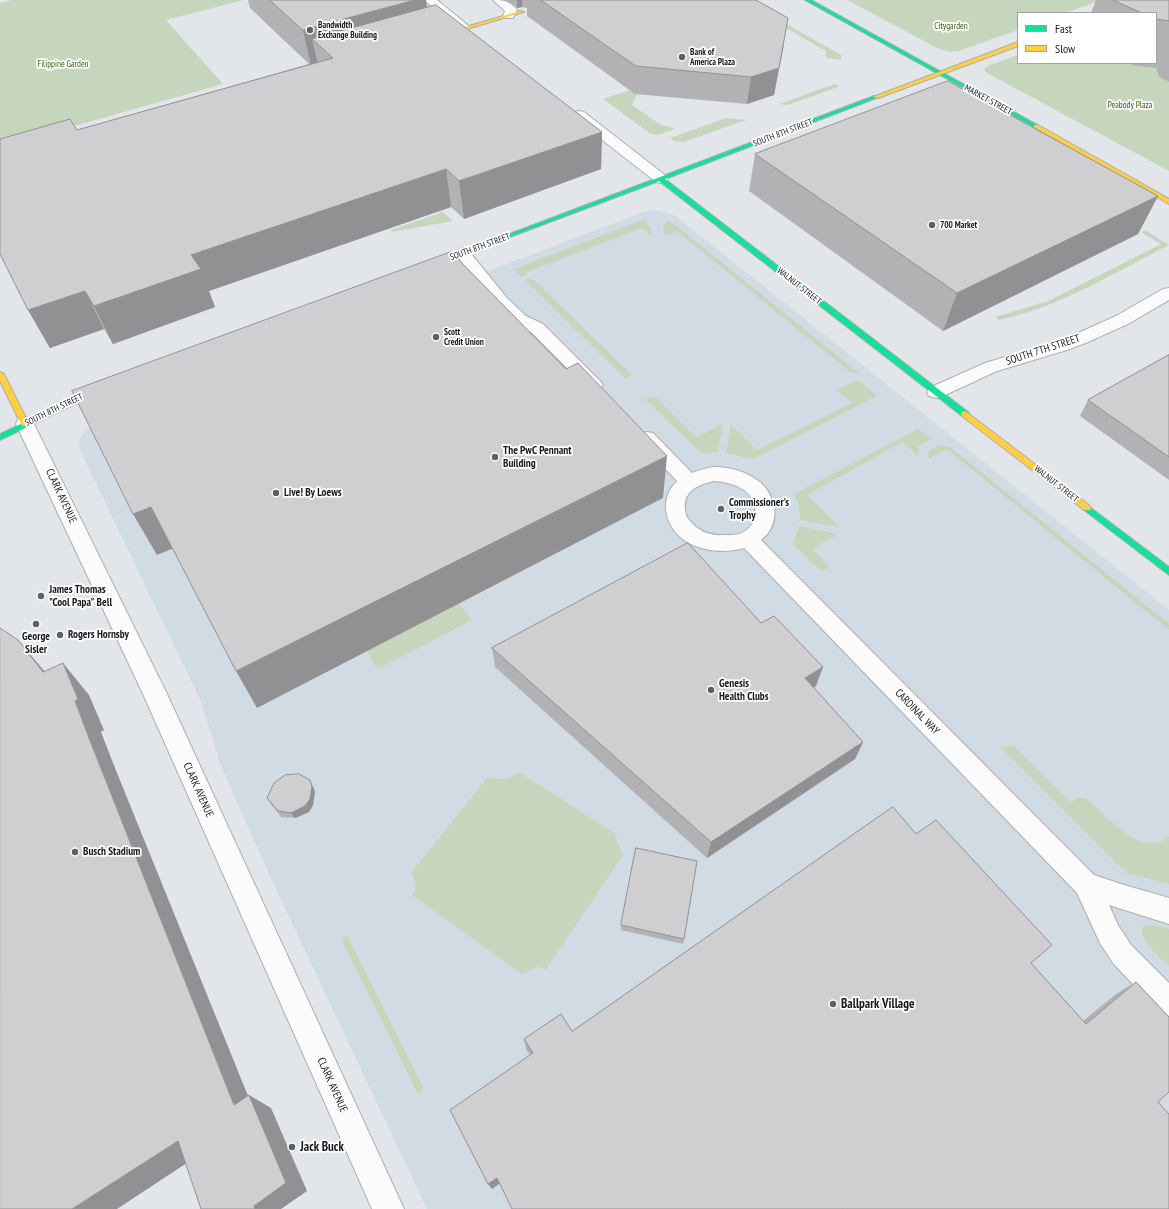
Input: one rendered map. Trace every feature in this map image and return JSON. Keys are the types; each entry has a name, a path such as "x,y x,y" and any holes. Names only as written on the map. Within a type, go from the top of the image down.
{"main road":[{"name":"MARKET STREET","path":"807,0 941,73 1169,202"},
{"path":"426,39 522,12"},
{"name":"SOUTH 8TH STREET","path":"420,269 1017,44"},
{"name":"WALNUT STREET","path":"662,179 1169,572"},
{"name":"CLARK AVENUE","path":"0,374 25,424"},
{"name":"SOUTH 8TH STREET","path":"0,437 112,384"}],"street":[{"path":"430,0 478,38"},
{"name":"WALNUT STREET","path":"567,106 662,179"},
{"name":"SOUTH 7TH STREET","path":"936,392 992,367 1061,346 1087,336 1122,320 1169,293"},
{"name":"CLARK AVENUE","path":"25,424 158,701 388,1209"}],"lane":[{"path":"499,0 511,10 509,16"},
{"path":"463,253 501,302 520,320 537,328 603,395"},
{"path":"635,426 689,481"},
{"path":"715,474 742,480 754,488 762,498 766,509 765,520 759,531 748,539 734,543 718,544 702,540 689,533 679,523 674,511 674,500 680,490 689,481 701,476 715,474"},
{"name":"CARDINAL WAY","path":"748,539 1086,884 1109,934 1122,954 1169,1002"},
{"name":"CARDINAL WAY","path":"1086,884 1121,897 1169,910"}],"shaded area":[{"name":"Ballpark Village","path":"653,210 666,212 677,217 1169,610 1169,1209 427,1209 274,885 221,766 202,704 81,452 79,442 85,430 101,419 643,212"}],"green space":[{"name":"Filippine Garden","path":"12,0 244,0 166,20 223,84 0,147 0,3"},
{"name":"Citygarden","path":"847,0 1101,0 1068,12 1017,12 1017,30 959,51 950,52 941,50"},
{"path":"783,22 841,55 841,60 826,58 826,51 779,24"},
{"name":"Peabody Plaza","path":"1017,55 1017,64 1130,64 1135,66 1156,68 1159,77 1169,82 1169,171 985,72 984,69 988,66"},
{"path":"834,84 839,85 838,87 788,105 780,104"},
{"path":"630,90 637,94 632,105 661,125 675,129 658,135 651,134 603,99"},
{"path":"726,118 746,120 684,142 675,141 670,138"},
{"path":"443,212 453,221 392,232 391,230"},
{"path":"645,219 650,227 651,235 642,228 527,272 527,274 522,277 514,269"},
{"path":"668,220 860,374 850,372 677,231 665,236 663,227"},
{"path":"1145,230 1169,245 1107,278 1044,307 999,320 995,317 1048,301 1161,244 1141,232"},
{"path":"525,280 534,280 630,373 631,376 626,379"},
{"path":"855,381 861,382 877,396 753,459 726,453 731,425 757,450 852,403 837,390"},
{"path":"651,397 656,398 696,437 723,424 718,452 701,453 645,399"},
{"path":"918,429 931,439 918,446 919,456 902,442 807,495 840,527 800,520 799,505 794,494"},
{"path":"940,445 950,447 1169,624 1169,630 947,449 929,459 929,451"},
{"path":"799,526 838,534 812,549 830,566 821,571 793,544"},
{"path":"459,603 472,620 378,669 366,651"},
{"path":"1013,745 1071,802 1078,798 1086,798 1124,832 1135,839 1146,843 1158,842 1169,836 1169,884 1127,873 1001,748"},
{"path":"519,772 617,835 616,840 623,855 546,969 537,967 522,974 413,896 416,885 411,873 488,777 505,779 512,777"},
{"path":"1146,925 1169,929 1169,966 1151,949 1144,939 1142,928"},
{"path":"347,935 424,1089 418,1094 342,941"}],"building":[{"path":"270,0 415,0 303,30"},
{"name":"Bank of America Plaza","path":"541,0 756,0 788,18 779,68 751,77 636,66"},
{"path":"1113,0 1169,0 1169,21 1157,19 1157,12 1140,12"},
{"path":"436,5 602,132 459,181 446,169 191,255 201,269 94,306 85,291 28,310 0,254 0,139 70,119 77,130 333,58 312,39"},
{"name":"700 Market","path":"948,81 1158,196 957,293 755,154"},
{"path":"451,252 566,369 578,363 667,456 236,671 151,507 133,514 72,391"},
{"path":"1169,355 1169,457 1088,400"},
{"path":"688,543 761,623 774,616 823,667 805,678 863,742 711,842 492,648"},
{"name":"Busch Stadium","path":"0,628 18,640 43,672 63,663 78,699 75,701 89,738 234,1105 249,1095 286,1183 254,1206 255,1209 201,1209 178,1141 72,1209 0,1209"},
{"path":"299,774 310,780 312,787 310,799 305,806 291,813 278,811 267,798 274,783 285,775"},
{"name":"Ballpark Village","path":"893,807 916,834 936,820 1052,945 1031,963 1086,1024 1136,982 1169,1017 1169,1092 1158,1102 1169,1114 1169,1209 512,1209 497,1178 488,1184 450,1110 533,1053 524,1039 561,1014 572,1031"},
{"path":"636,848 697,861 684,939 621,925"}],"traffic: fast":[{"path":"807,0 1036,126"},
{"path":"428,266 876,97"},
{"path":"661,179 965,414"},
{"path":"0,437 103,387"},
{"path":"1087,508 1169,572"}],"traffic: slow":[{"path":"438,36 522,12"},
{"path":"876,97 1017,44"},
{"path":"1036,126 1169,202"},
{"path":"0,374 25,424"},
{"path":"965,414 1087,508"}],"place":[{"name":"Bandwidth Exchange Building","path":"310,30"},
{"name":"Bank of America Plaza","path":"682,57"},
{"name":"700 Market","path":"932,225"},
{"name":"Scott Credit Union","path":"436,337"},
{"name":"The PwC Pennant Building","path":"495,457"},
{"name":"Live! By Loews","path":"276,493"},
{"name":"Commissioner's Trophy","path":"721,509"},
{"name":"James Thomas \"Cool Papa\" Bell","path":"41,596"},
{"name":"George Sisler","path":"36,624"},
{"name":"Rogers Hornsby","path":"60,635"},
{"name":"Genesis Health Clubs","path":"711,690"},
{"name":"Busch Stadium","path":"75,852"},
{"name":"Ballpark Village","path":"833,1004"},
{"name":"Jack Buck","path":"292,1147"}]}
